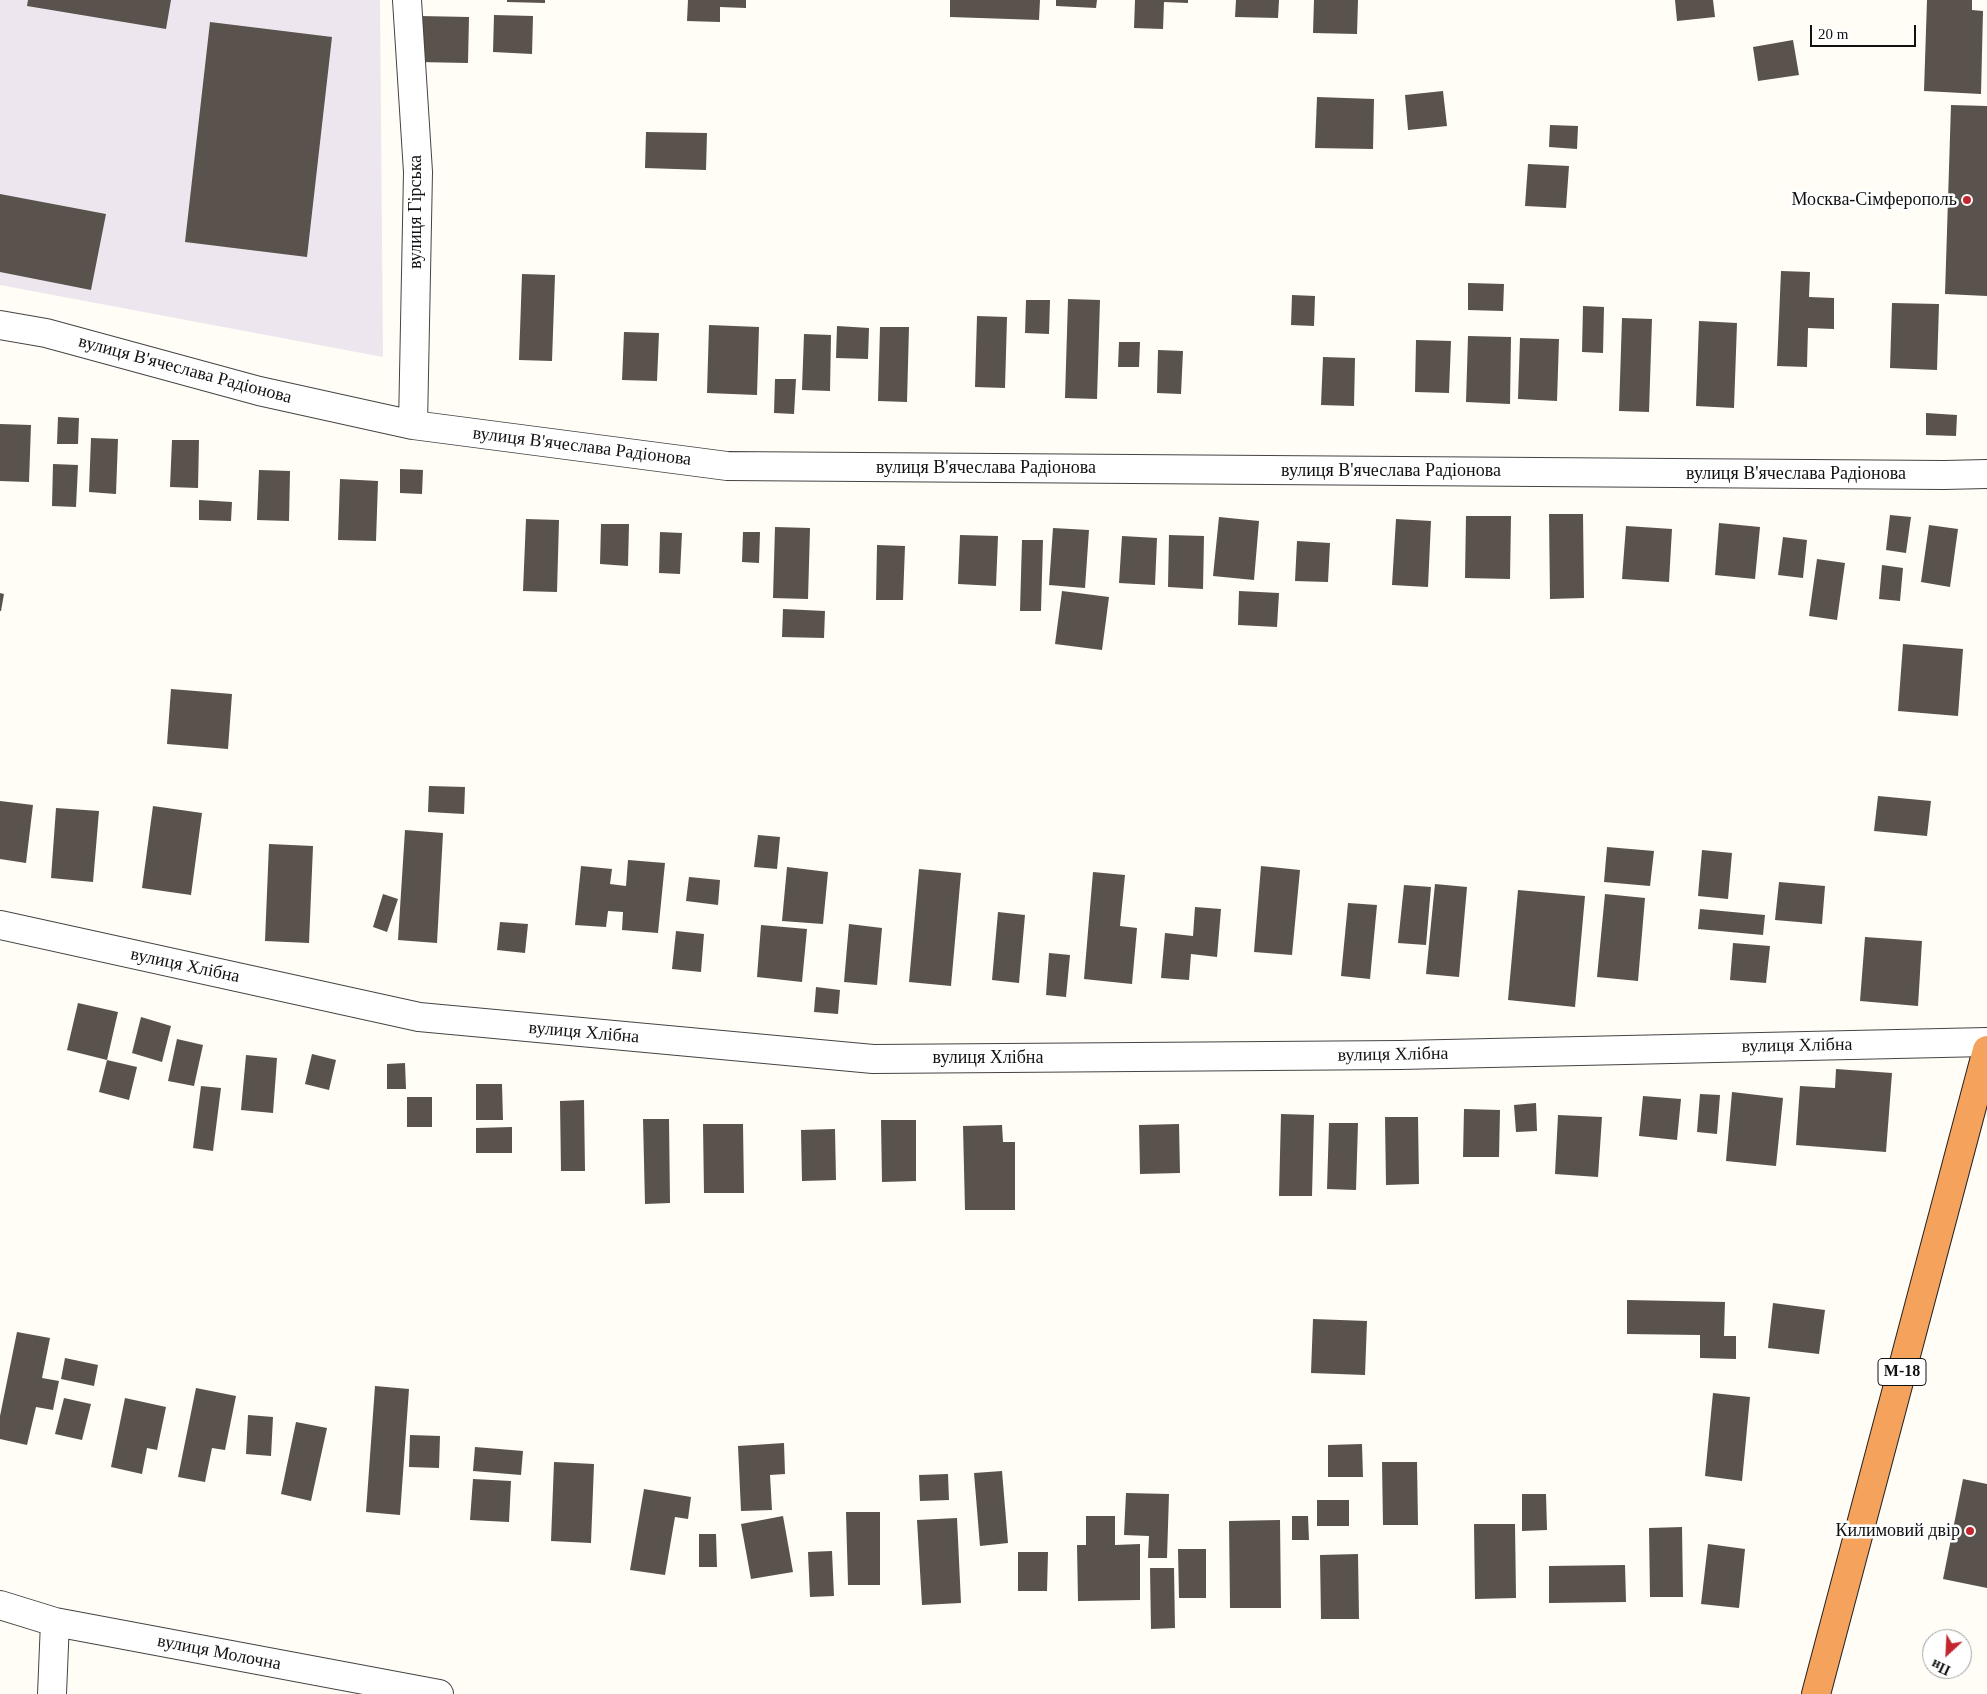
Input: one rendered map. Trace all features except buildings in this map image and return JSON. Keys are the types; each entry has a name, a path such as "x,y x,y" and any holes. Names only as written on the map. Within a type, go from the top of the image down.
{"highway":[{"name":"М-18","path":"1816,1694 1987,1050"}],"street":[{"name":"вулиця Гірська","path":"407,0 418,172 413,425"},
{"name":"вулиця В'ячеслава Радіонова","path":"0,325 46,334 259,391 413,425 726,466 1987,474"},
{"name":"вулиця Хлібна","path":"0,925 419,1017 874,1059 1400,1055 1987,1042"},
{"name":"вулиця Молочна","path":"0,1606 55,1622 439,1694"},
{"path":"52,1694 55,1622"}],"shaded area":[{"path":"0,0 380,0 383,357 0,285"}],"place":[{"name":"Москва-Сімферополь","path":"1967,200"},
{"name":"Килимовий двір","path":"1970,1531"}]}
